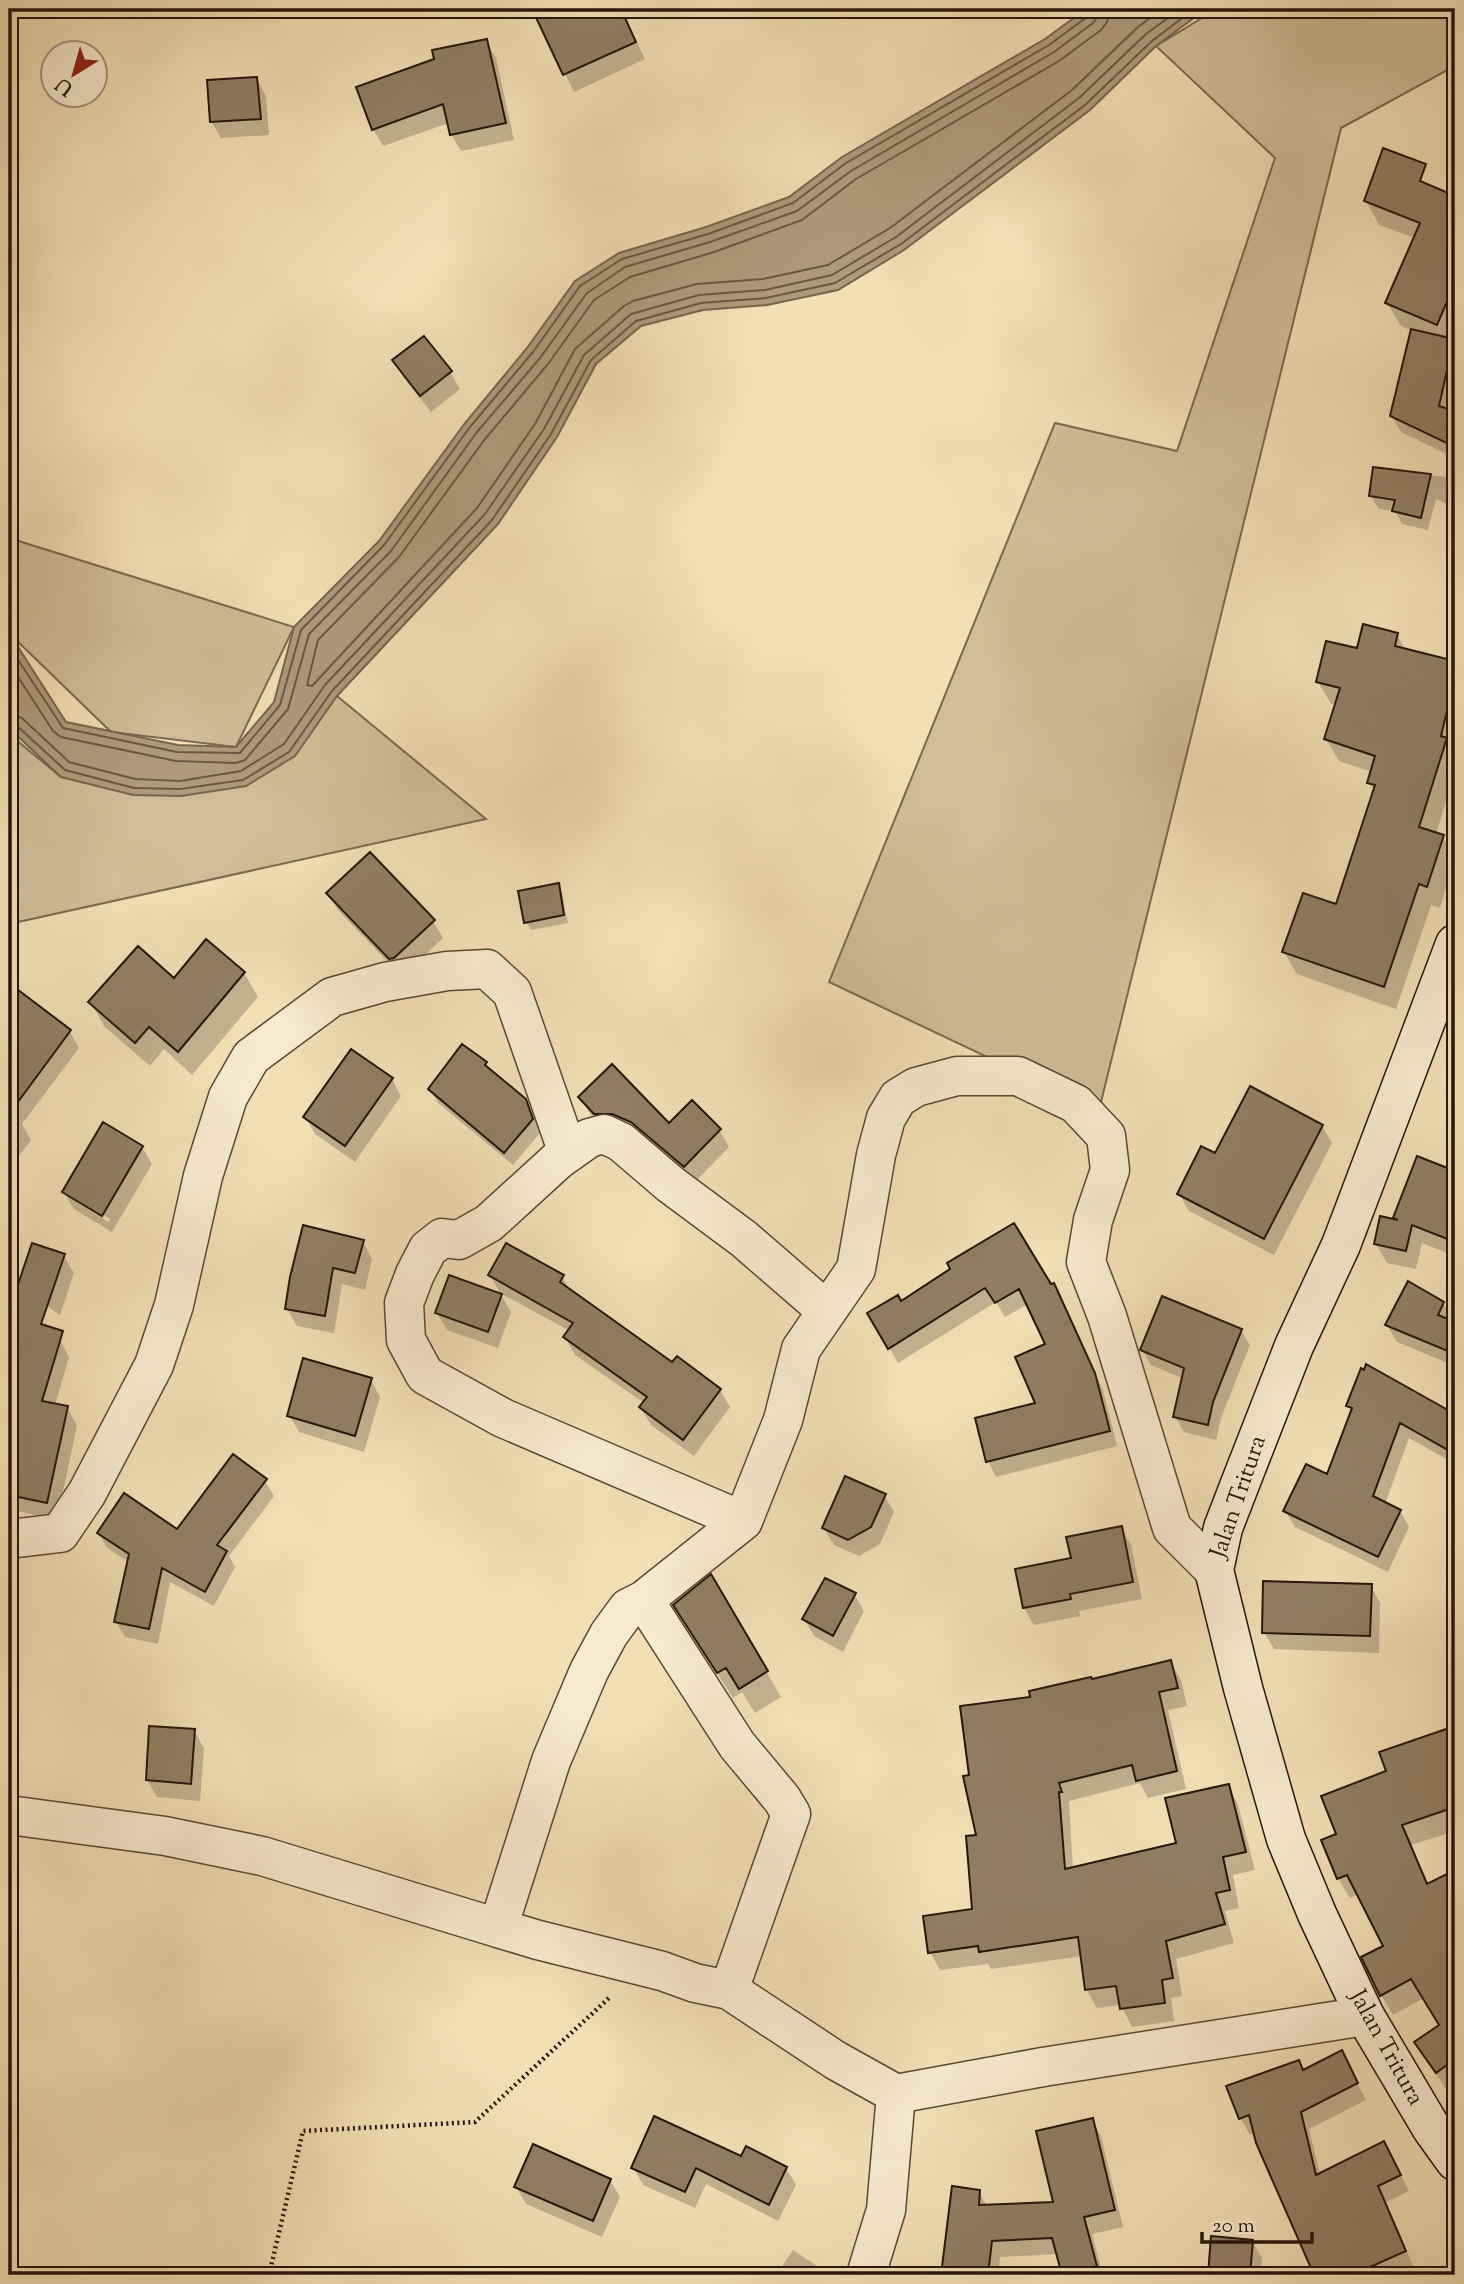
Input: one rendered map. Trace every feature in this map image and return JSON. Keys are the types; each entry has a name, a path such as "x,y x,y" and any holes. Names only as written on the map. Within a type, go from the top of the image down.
{"street":[{"name":"Jalan Tritura","path":"1455,944 1341,1245 1294,1346 1223,1528 1214,1570 1243,1688 1286,1839 1317,1914 1365,2016 1420,2110 1455,2161"},
{"path":"9,1539 60,1533 87,1493 154,1365 174,1305 203,1176 229,1097 251,1057 332,997 385,982 447,971 487,969 512,992 568,1153"},
{"path":"498,1928 551,1761 589,1671 608,1634 628,1608 644,1600 743,1521 783,1420 800,1349 856,1269 876,1155 886,1118 898,1098 916,1087 957,1076 1018,1076 1076,1104 1106,1136 1110,1170 1093,1220 1086,1262 1107,1316 1172,1528 1214,1570"},
{"path":"743,1521 503,1418 425,1375 406,1340 404,1303 415,1274 428,1249 442,1238 459,1240 489,1223 568,1153 589,1138 604,1134 621,1142 670,1184 744,1239 827,1311"},
{"path":"644,1600 737,1745 782,1799 791,1814 729,1990"},
{"path":"9,1815 165,1836 236,1850 298,1866 538,1940 729,1990 835,2060 896,2094 1043,2067 1365,2016"},
{"path":"866,2275 886,2210 896,2094"}],"path":[{"path":"269,2275 303,2131 475,2122 643,1966"}],"shaded area":[{"path":"1217,9 1455,9 1455,66 1341,128 1099,1110 829,982 1055,423 1177,451 1275,158 1156,46"},
{"path":"9,538 294,627 236,747 111,732 9,633"},
{"path":"337,696 486,819 9,924 9,734 61,777 181,796"}],"water":[{"path":"1086,9 1206,9 1156,46 1090,110 904,250 838,290 767,305 703,310 641,326 596,364 557,437 498,524 337,696 295,756 246,786 181,796 133,795 61,777 9,728 9,633 66,722 178,745 236,747 274,702 294,627 379,541 465,423 527,348 575,281 619,253 706,227 789,197 842,157 1045,39"}],"building":[{"path":"532,9 621,9 636,42 563,75"},
{"path":"487,39 506,123 450,135 443,104 372,130 356,87 434,59 432,50"},
{"path":"257,77 261,119 210,122 207,80"},
{"path":"1383,148 1426,164 1420,181 1455,196 1455,283 1437,325 1385,303 1420,223 1364,201"},
{"path":"1411,329 1454,339 1439,406 1455,411 1455,447 1390,416"},
{"path":"424,336 452,371 420,396 392,360"},
{"path":"1373,467 1431,474 1421,518 1392,511 1395,500 1369,496"},
{"path":"1363,624 1398,633 1395,646 1455,661 1455,678 1441,736 1447,738 1419,827 1444,835 1427,887 1419,884 1384,987 1282,952 1303,893 1336,904 1375,785 1367,783 1375,756 1324,739 1340,688 1316,682 1326,641 1357,648"},
{"path":"370,852 435,920 394,958 389,959 326,893"},
{"path":"559,883 564,915 524,923 518,891"},
{"path":"206,939 245,972 178,1052 149,1027 135,1043 88,1002 138,946 174,978"},
{"path":"9,983 71,1030 9,1114"},
{"path":"462,1044 487,1062 485,1065 526,1099 533,1119 504,1153 428,1089"},
{"path":"351,1049 393,1078 345,1146 303,1117"},
{"path":"612,1064 669,1123 692,1100 721,1129 684,1167 631,1122 612,1114 594,1114 578,1097"},
{"path":"1250,1086 1323,1125 1264,1239 1177,1194 1201,1146 1215,1153"},
{"path":"103,1122 143,1146 102,1216 62,1192"},
{"path":"1417,1156 1455,1171 1455,1242 1412,1225 1406,1251 1374,1244 1380,1216 1398,1220 1393,1218"},
{"path":"1014,1223 1051,1284 1054,1283 1095,1373 1110,1431 986,1462 975,1418 1035,1403 1015,1357 1045,1344 1019,1289 995,1303 985,1288 888,1349 867,1313 898,1295 901,1301 950,1269 947,1263"},
{"path":"303,1225 364,1240 355,1273 333,1268 325,1316 285,1309"},
{"path":"32,1243 65,1254 41,1324 63,1331 42,1401 68,1406 47,1503 9,1495 9,1311"},
{"path":"506,1243 564,1275 560,1282 672,1362 677,1356 721,1389 683,1440 639,1407 647,1397 563,1337 573,1323 488,1275"},
{"path":"449,1275 502,1294 488,1332 435,1313"},
{"path":"1408,1281 1444,1302 1438,1315 1455,1322 1455,1354 1385,1325"},
{"path":"1162,1296 1242,1329 1213,1402 1208,1425 1173,1417 1184,1368 1140,1350"},
{"path":"303,1358 372,1378 355,1436 287,1416"},
{"path":"1366,1364 1455,1414 1455,1454 1400,1423 1373,1496 1401,1510 1378,1557 1283,1511 1306,1464 1327,1474 1352,1408 1346,1406 1361,1368 1364,1370"},
{"path":"233,1454 267,1479 217,1545 227,1551 205,1592 162,1568 149,1629 114,1622 129,1554 97,1533 124,1493 177,1529"},
{"path":"845,1476 886,1494 871,1527 848,1540 822,1528"},
{"path":"1122,1526 1133,1582 1070,1594 1071,1599 1023,1608 1015,1569 1071,1558 1066,1537"},
{"path":"711,1574 768,1671 739,1689 726,1668 717,1673 673,1605"},
{"path":"825,1578 856,1593 833,1636 802,1619"},
{"path":"1263,1581 1372,1584 1370,1636 1262,1633"},
{"path":"1171,1660 1178,1688 1159,1692 1177,1771 1136,1781 1132,1765 1059,1783 1062,1792 1059,1792 1065,1869 1176,1843 1165,1798 1229,1784 1246,1852 1223,1857 1230,1890 1216,1893 1225,1924 1166,1941 1173,1978 1162,1980 1165,2003 1120,2009 1116,1986 1085,1990 1078,1937 979,1952 978,1946 928,1953 923,1916 972,1909 966,1836 976,1835 963,1776 969,1775 960,1706 1030,1697 1029,1691"},
{"path":"149,1726 195,1729 191,1784 146,1780"},
{"path":"1455,1726 1455,1807 1402,1825 1427,1884 1455,1870 1455,2059 1436,2073 1414,2042 1439,2025 1411,1979 1380,1996 1361,1957 1383,1946 1347,1875 1337,1879 1321,1840 1336,1834 1321,1796 1386,1771 1379,1752"},
{"path":"1342,2050 1358,2083 1301,2112 1316,2175 1384,2141 1401,2175 1378,2186 1406,2251 1352,2275 1314,2275 1256,2143 1249,2115 1239,2119 1226,2086 1299,2060 1303,2070"},
{"path":"654,2116 741,2156 746,2146 787,2167 769,2205 696,2168 685,2192 631,2168"},
{"path":"1093,2118 1115,2210 1084,2217 1097,2266 1062,2275 1052,2238 992,2241 988,2275 941,2275 952,2186 980,2190 979,2205 1053,2202 1036,2131"},
{"path":"533,2144 611,2179 593,2221 514,2187"},
{"path":"1211,2236 1253,2240 1250,2275 1208,2275"}]}
